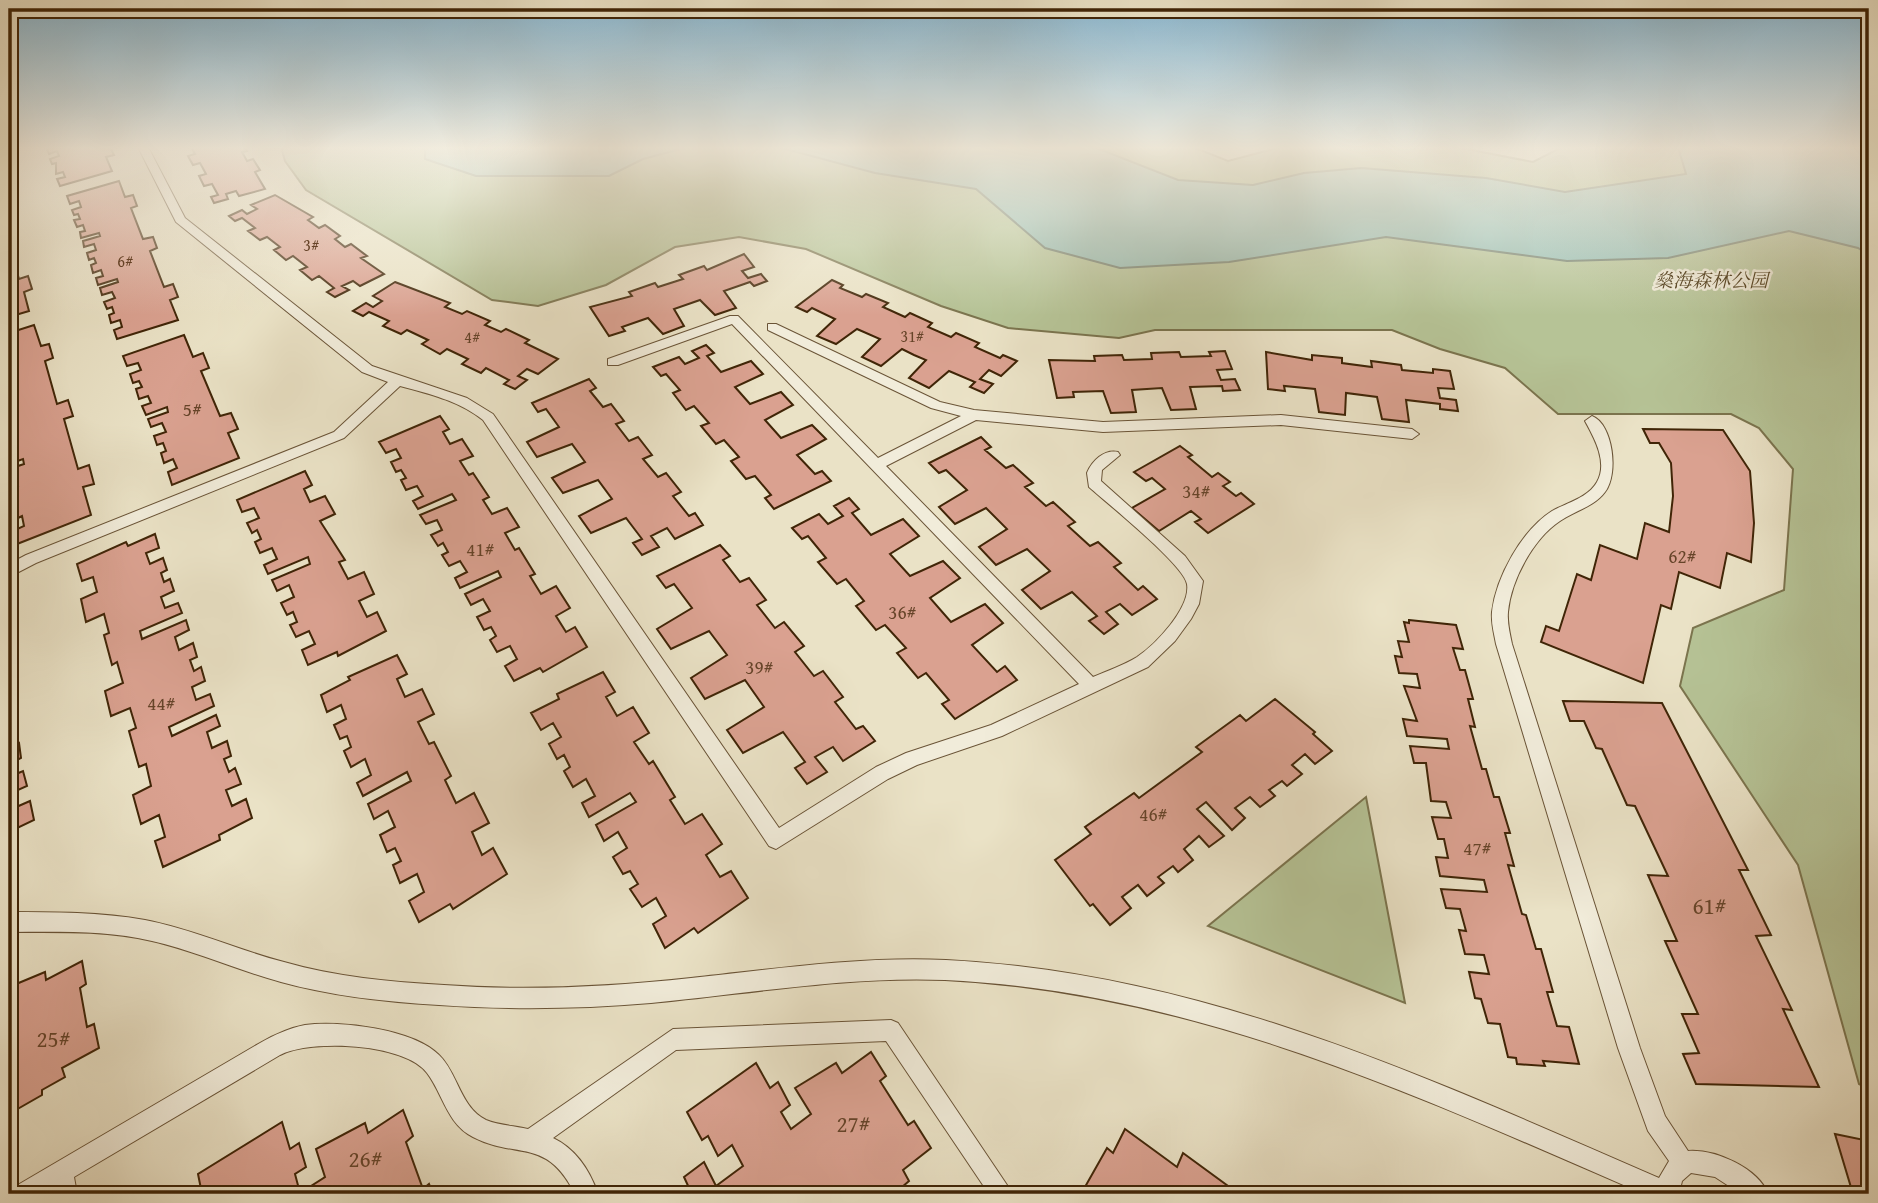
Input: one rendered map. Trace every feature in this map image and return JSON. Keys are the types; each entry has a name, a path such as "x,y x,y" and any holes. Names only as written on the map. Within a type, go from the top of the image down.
{"lane":[{"path":"171,203 186,226 367,369 477,406 488,417 776,840 882,773 912,759 996,731 1152,654 1193,604 1195,581 1180,560 1094,483 1093,472 1098,464 1113,455"},
{"path":"613,362 734,319 1091,686"},
{"path":"772,327 936,405 974,415 1103,427 1281,420 1412,434"},
{"path":"9,571 31,559 339,435 397,381"},
{"path":"876,465 974,415"},
{"path":"1592,421 1608,454 1605,480 1589,499 1546,523 1509,580 1500,620 1512,670 1633,1059 1656,1122 1684,1164"},
{"path":"9,922 132,927 287,974 380,989 486,998 610,996 892,971 946,970 1080,983 1138,993 1228,1017 1339,1054 1668,1194 1674,1173 1684,1164 1699,1161 1716,1164 1733,1172 1757,1194"},
{"path":"530,1141 673,1040 891,1030 1002,1194"},
{"path":"24,1194 64,1183 267,1050 288,1039 311,1035 393,1043 415,1051 432,1062 452,1102 481,1129 530,1141 563,1154 587,1194"}],"green space":[{"name":"燊海森林公园","path":"328,203 1869,203 1869,1089 1859,1084 1798,865 1680,686 1693,628 1784,590 1793,469 1759,428 1731,414 1558,414 1505,368 1440,349 1392,330 1155,330 1119,338 1008,328 941,306 806,249 739,237 675,247 606,285 538,306 492,300"},
{"path":"1366,797 1405,1003 1208,926"}],"water":[{"path":"993,203 1869,203 1869,255 1858,248 1789,231 1668,258 1567,261 1386,237 1229,262 1120,268 1045,248"}],"building":[{"path":"80,203 136,203 137,206 131,208 143,239 153,237 157,248 150,251 164,287 173,284 178,297 170,300 178,320 117,339 114,330 122,327 120,320 111,323 109,315 114,313 112,307 107,309 104,302 115,298 112,292 102,295 100,288 118,282 117,279 98,285 96,278 103,276 101,270 93,273 91,265 96,263 94,258 89,260 87,253 96,250 94,244 84,247 83,241 100,236 99,233 81,238 80,232 85,231 83,225 77,227 74,220 80,219 72,210 81,207"},
{"path":"289,203 313,217 308,220 319,228 325,225 340,236 335,239 345,247 351,244 367,256 361,258 384,274 360,286 353,281 342,286 349,290 335,297 327,292 334,288 319,276 312,280 300,270 307,267 293,256 286,260 274,250 280,247 267,237 260,240 248,231 255,228 242,218 235,221 229,216 242,210 247,214 257,209 251,205"},
{"path":"14,230 17,241 9,244 9,231"},
{"path":"9,244 19,279 28,276 32,289 24,292 29,311 9,317"},
{"path":"744,254 754,267 742,271 748,278 761,274 767,281 754,286 750,282 724,291 736,308 715,315 700,300 674,309 684,326 663,334 648,318 622,327 625,331 609,336 590,307 632,296 629,292 655,283 658,287 683,279 679,275 704,266 707,270"},
{"path":"832,280 843,285 840,288 888,303 883,307 905,317 910,313 932,323 928,327 951,337 956,333 979,343 975,347 1000,358 1003,355 1017,361 1001,376 989,370 980,379 993,384 984,393 970,387 975,382 949,371 929,388 909,378 926,360 902,349 881,366 862,357 880,339 857,329 836,344 817,336 835,319 812,308 807,312 796,307"},
{"path":"395,282 450,303 445,307 462,314 467,311 490,321 485,325 501,332 506,329 529,340 525,343 558,359 538,374 527,369 518,376 527,380 515,389 504,384 509,380 486,368 481,373 462,364 468,359 447,349 440,354 422,344 428,340 407,330 401,334 383,326 389,321 369,312 363,316 353,311 366,303 373,307 382,301 373,296"},
{"path":"34,325 41,346 49,344 53,358 45,361 57,404 68,400 73,416 64,419 78,469 89,465 94,484 83,487 91,515 17,544 15,530 24,526 22,516 12,521 9,509 15,507 14,498 9,500 9,489 18,486 16,476 9,479 9,469 24,464 23,459 9,464 9,333"},
{"path":"184,335 193,357 203,353 209,368 201,371 220,416 231,413 238,429 228,433 239,458 172,485 168,472 177,468 173,459 164,463 161,453 166,451 163,443 157,445 154,436 166,432 162,423 151,427 148,419 168,412 167,407 146,415 142,406 151,403 148,396 139,399 136,389 142,387 139,381 133,383 130,374 141,370 138,363 127,366 123,356"},
{"path":"706,345 714,353 707,356 721,372 751,361 763,374 735,387 750,404 781,392 793,405 765,420 781,438 812,425 826,439 797,455 815,474 822,471 831,481 774,509 765,498 771,495 755,476 746,479 731,461 739,457 724,440 716,444 701,426 709,423 694,406 686,410 673,393 680,390 666,374 661,376 653,367 679,357 685,364 699,358 692,351"},
{"path":"1225,351 1232,369 1217,370 1221,380 1235,379 1240,390 1223,391 1222,386 1190,387 1196,409 1171,410 1162,388 1132,390 1136,412 1111,413 1103,391 1073,392 1074,397 1057,398 1049,360 1095,361 1094,356 1122,355 1124,360 1152,359 1151,353 1179,352 1181,357 1211,356 1209,352"},
{"path":"1266,352 1312,360 1312,355 1342,358 1342,363 1372,367 1371,361 1401,365 1402,370 1433,373 1433,369 1450,371 1454,389 1438,388 1440,398 1456,400 1458,411 1440,409 1440,404 1406,400 1409,422 1382,419 1377,397 1346,393 1345,415 1319,412 1315,389 1284,386 1285,391 1268,389"},
{"path":"589,379 596,388 590,391 603,407 611,404 624,421 616,424 629,441 638,437 652,455 643,459 658,477 666,473 681,492 673,496 689,516 695,513 703,525 675,539 667,528 651,536 659,547 642,555 633,543 642,539 626,518 591,533 579,516 612,499 598,480 563,493 552,478 585,462 572,444 537,457 527,442 559,427 546,409 538,412 532,403"},
{"path":"440,416 449,429 443,432 450,444 462,439 473,456 460,461 469,475 473,473 489,497 483,500 492,514 507,508 519,527 505,533 515,550 519,548 535,574 530,576 541,594 556,586 570,608 556,616 566,632 575,627 587,647 543,672 540,668 514,681 505,666 517,659 510,646 497,652 490,640 496,636 491,627 484,630 477,617 490,611 483,599 471,605 465,594 501,577 498,571 460,588 455,578 467,572 460,561 449,566 442,555 448,552 443,543 438,546 431,535 442,530 437,520 426,524 420,515 456,500 452,494 418,509 413,501 423,496 417,486 406,490 401,480 406,478 401,470 396,472 391,462 401,458 396,449 386,453 379,442"},
{"path":"1643,429 1723,430 1750,471 1754,523 1751,562 1727,553 1720,588 1679,572 1671,609 1661,605 1643,683 1541,642 1546,626 1559,631 1577,574 1591,580 1600,545 1637,559 1645,523 1669,532 1673,496 1671,463 1659,443 1650,443"},
{"path":"981,437 991,447 985,450 1006,468 1013,465 1033,483 1025,487 1046,506 1053,502 1075,522 1068,526 1090,546 1098,542 1121,563 1114,567 1138,590 1143,586 1157,599 1132,615 1120,604 1106,612 1118,624 1104,634 1089,621 1097,616 1072,592 1041,609 1022,590 1050,571 1027,549 996,565 979,547 1007,529 986,508 955,524 939,507 967,490 946,470 939,473 929,463"},
{"path":"1180,446 1192,455 1188,457 1212,477 1218,473 1230,482 1223,486 1236,496 1241,493 1254,504 1208,533 1195,522 1201,519 1191,511 1159,531 1132,508 1165,489 1152,478 1146,481 1134,472"},
{"path":"305,471 312,485 304,489 310,502 325,496 335,514 320,521 345,560 339,562 348,579 364,572 374,594 359,601 367,617 377,612 386,631 338,656 337,652 308,665 302,650 315,644 309,631 296,637 290,625 297,622 293,612 287,615 281,603 294,597 289,585 277,591 272,580 310,564 308,557 268,574 264,565 277,559 272,548 260,553 255,542 261,539 257,530 252,533 247,523 259,518 254,508 242,512 237,500"},
{"path":"849,498 859,509 852,513 871,535 903,519 919,536 890,554 910,576 943,561 960,578 930,598 951,622 985,604 1003,623 972,645 997,672 1005,666 1017,680 955,719 942,704 949,700 926,673 918,678 897,653 906,648 885,625 876,630 856,606 864,601 846,579 837,584 818,562 826,558 808,536 802,539 792,528 819,514 828,524 843,516 834,506"},
{"path":"155,534 159,548 146,553 150,564 163,558 167,570 161,573 164,582 170,579 174,591 161,597 165,608 178,603 182,613 140,631 142,639 186,620 189,630 175,637 179,650 193,643 197,657 190,660 194,671 201,667 205,681 192,687 196,700 210,694 214,706 169,727 172,736 216,715 220,726 207,732 212,748 227,741 231,756 224,759 229,772 235,768 241,784 226,790 232,806 246,799 252,818 219,835 220,840 163,867 155,841 165,837 159,815 141,824 133,795 151,786 146,764 139,767 129,731 136,728 130,708 111,716 105,691 123,683 117,662 112,665 104,635 109,633 104,614 86,622 81,599 97,592 93,577 82,581 77,564 126,542 128,546"},
{"path":"720,545 730,556 723,560 740,582 749,578 766,600 757,605 775,628 784,622 804,646 795,652 814,676 823,671 843,697 835,702 856,729 863,726 875,741 843,761 833,747 815,757 827,772 807,784 795,768 805,762 783,732 743,753 727,730 764,707 745,680 705,699 691,678 727,655 709,631 671,649 657,629 692,608 674,584 666,588 657,576"},
{"path":"1409,620 1456,625 1463,649 1453,648 1460,670 1465,670 1473,699 1468,699 1475,727 1470,726 1482,769 1486,769 1494,797 1499,797 1510,833 1505,833 1514,866 1508,865 1522,914 1526,915 1536,949 1541,949 1553,992 1547,992 1557,1026 1569,1027 1579,1064 1543,1061 1545,1066 1517,1064 1516,1058 1508,1057 1500,1024 1488,1023 1481,999 1475,998 1469,972 1489,974 1484,955 1465,954 1459,930 1466,931 1460,909 1446,908 1441,889 1487,892 1484,880 1440,876 1436,857 1448,858 1444,839 1438,839 1432,817 1451,818 1446,802 1431,801 1426,763 1414,763 1410,746 1449,749 1447,739 1407,736 1403,719 1417,721 1404,686 1420,688 1417,674 1399,673 1395,656 1402,657 1398,641 1409,642 1404,622 1409,623"},
{"path":"397,655 407,674 397,679 405,697 422,689 434,714 418,722 429,744 434,742 451,776 445,780 456,803 474,793 489,823 472,832 482,855 493,848 507,874 453,909 450,904 419,922 409,901 424,892 417,874 400,883 393,865 401,861 395,848 387,852 380,835 395,827 388,811 374,819 368,804 411,781 407,772 363,796 357,783 371,775 365,759 351,767 344,751 351,747 347,736 340,739 334,725 346,719 341,705 327,712 321,695 350,680 348,677"},
{"path":"603,672 615,692 606,697 617,716 633,707 649,733 634,742 649,764 653,761 675,797 670,800 685,824 702,814 722,844 706,855 720,877 731,871 748,898 698,933 694,928 665,948 653,924 666,916 656,898 642,907 630,889 638,884 630,871 623,874 613,857 627,848 618,832 604,841 596,825 636,802 630,793 589,817 582,803 595,796 586,779 573,787 564,771 570,767 564,755 557,759 549,744 561,737 553,723 541,730 531,713 559,699 557,694"},
{"path":"1275,699 1315,732 1313,734 1332,751 1315,764 1305,754 1292,765 1302,774 1287,786 1282,781 1269,790 1275,796 1260,807 1250,797 1235,808 1245,818 1232,830 1206,802 1197,809 1224,836 1209,847 1199,836 1184,849 1193,860 1178,872 1173,866 1158,877 1164,883 1147,896 1138,885 1122,897 1131,908 1110,925 1093,904 1090,906 1055,860 1091,834 1085,827 1134,793 1139,798 1202,752 1196,747 1240,715 1246,721"},
{"path":"1563,701 1662,703 1748,870 1739,870 1771,935 1756,936 1792,1010 1783,1009 1819,1087 1696,1084 1683,1054 1699,1053 1682,1014 1698,1014 1665,941 1677,941 1648,875 1668,876 1635,806 1627,805 1602,749 1596,748 1584,721 1570,721"},
{"path":"19,743 21,758 13,762 16,774 23,771 27,786 11,793 14,808 30,801 34,820 9,832 9,747"},
{"path":"82,961 86,984 80,988 87,1027 94,1024 99,1048 62,1068 65,1077 42,1090 42,1095 14,1111 9,1087 9,987 45,972 46,980"},
{"path":"871,1052 886,1076 880,1081 908,1125 914,1121 931,1148 903,1170 909,1181 894,1194 858,1194 856,1191 852,1194 684,1194 690,1190 684,1177 704,1162 716,1186 743,1166 732,1145 718,1156 708,1136 702,1140 687,1112 756,1063 770,1088 778,1082 790,1105 781,1112 791,1129 811,1114 795,1088 836,1063 842,1073"},
{"path":"403,1110 413,1136 406,1142 423,1189 429,1184 433,1194 202,1194 198,1174 282,1122 290,1149 299,1143 306,1167 295,1174 300,1193 325,1177 316,1149 365,1123 368,1133"},
{"path":"1125,1129 1177,1167 1183,1153 1239,1194 1081,1194 1107,1148 1113,1153"},
{"path":"1835,1134 1869,1141 1869,1194 1853,1194"}]}
